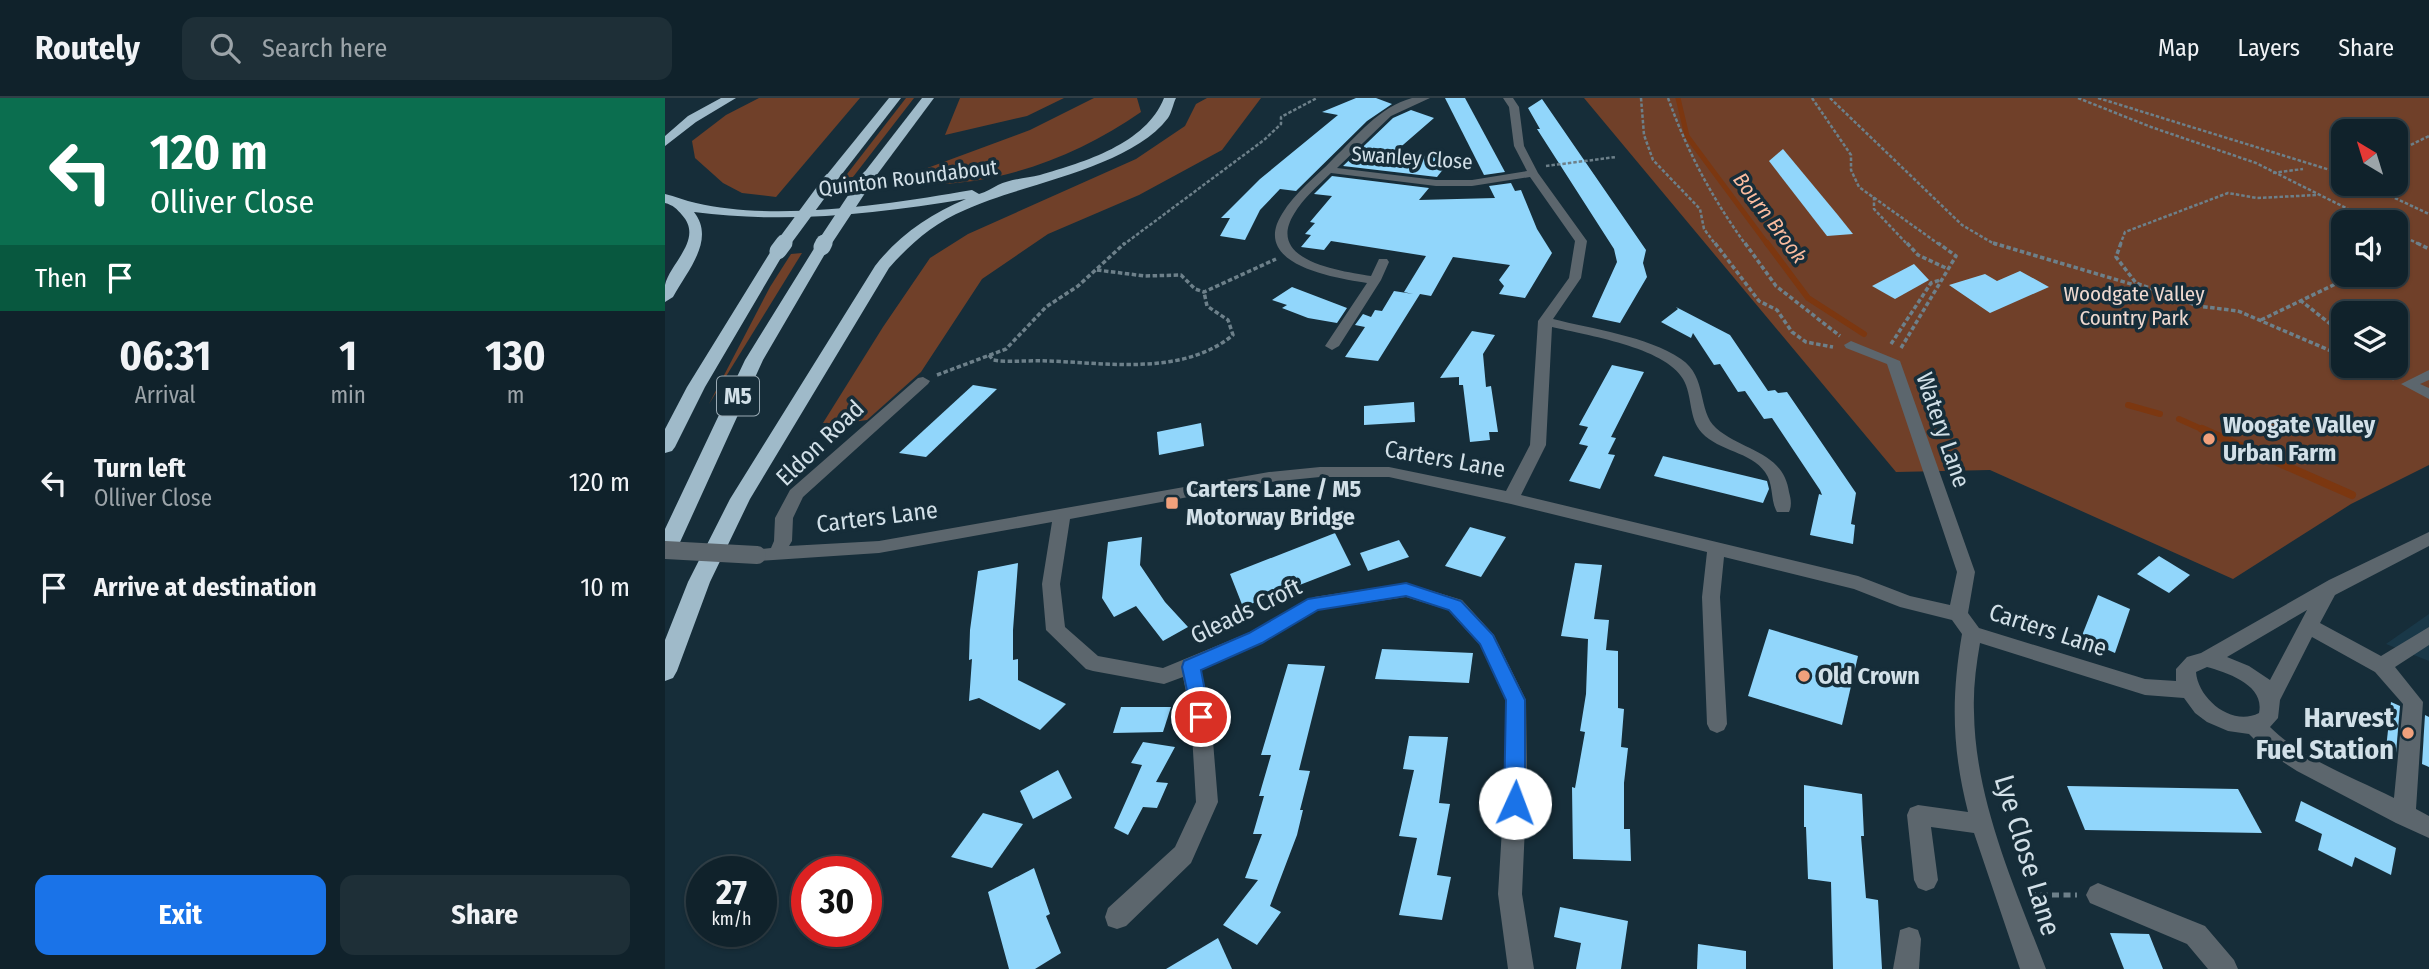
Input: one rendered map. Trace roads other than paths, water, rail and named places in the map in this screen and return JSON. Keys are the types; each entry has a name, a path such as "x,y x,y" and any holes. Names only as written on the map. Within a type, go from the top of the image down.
{"highway":[{"path":"679,114 711,98"},
{"path":"665,133 730,98"},
{"name":"M5","path":"665,447 696,387 778,251 895,98"},
{"name":"M5","path":"665,550 754,360 868,177 928,98"},
{"name":"Quinton Roundabout","path":"665,198 680,205 736,213 827,210 947,198 1016,185 1109,154 1148,130 1172,101"},
{"path":"665,142 692,119"},
{"path":"665,671 699,582 740,499 883,266 903,242 921,227 970,202 1016,185"},
{"path":"665,296 696,240 697,228 691,216 680,205"}],"street":[{"path":"1375,279 1333,275 1293,258 1283,242 1283,224 1301,199 1329,170 1396,107 1425,98"},
{"path":"1508,98 1514,107 1519,146 1532,171 1581,241 1575,278 1545,321 1538,445 1511,498"},
{"name":"Swanley Close","path":"1329,170 1436,183 1472,184 1532,171"},
{"path":"1332,346 1383,262"},
{"path":"1545,321 1654,351 1678,362 1691,379 1708,430 1747,451 1776,472 1783,490 1783,508"},
{"name":"Watery Lane","path":"1851,345 1888,358 1966,572 1958,614"},
{"path":"2429,374 2408,384 2429,394"},
{"name":"Eldon Road","path":"776,554 783,541 784,518 796,494 923,381"},
{"name":"Carters Lane","path":"665,550 757,555 879,547 1269,477 1320,472 1389,472 1511,498 1858,583 1907,602 1958,614 1972,634 2145,687 2188,690"},
{"name":"Gleads Croft","path":"1062,515 1051,584 1056,630 1093,663 1164,676 1255,638 1314,604 1406,590 1455,606 1487,640 1516,700 1516,780 1510,894 1521,969"},
{"path":"2429,538 2327,590 2207,659 2194,663 2186,669 2185,678 2188,690 2198,704 2223,719 2254,725 2284,751 2429,827"},
{"path":"1716,549 1711,597 1717,724"},
{"path":"2254,725 2268,718 2272,710 2271,697 2327,590"},
{"path":"2308,626 2382,666 2413,702 2404,816"},
{"name":"Lye Close Lane","path":"1972,634 1964,680 1965,738 1982,824 2033,969"},
{"path":"2382,666 2429,635"},
{"path":"2207,659 2230,665 2245,673 2271,697"},
{"path":"1117,917 1183,855 1207,802 1201,717 1191,667"},
{"path":"1926,880 1918,815 1982,824"},
{"path":"2098,895 2196,935 2225,969"},
{"path":"1906,969 1909,939"}],"waterway":[{"name":"Bourn Brook","path":"1678,98 1687,136 1768,245"},
{"name":"Bourn Brook","path":"1767,243 1808,298 1864,334"},
{"path":"2128,405 2160,414"},
{"path":"2179,419 2206,431"},
{"path":"2202,429 2352,495"}],"place":[{"name":"Woogate Valley Urban Farm","path":"2209,439"},
{"name":"Carters Lane / M5 Motorway Bridge","path":"1172,503"},
{"name":"Old Crown","path":"1804,676"},
{"name":"Harvest Fuel Station","path":"2408,733"}],"park label":[{"name":"Woodgate Valley Country Park","path":"2134,306"}]}
